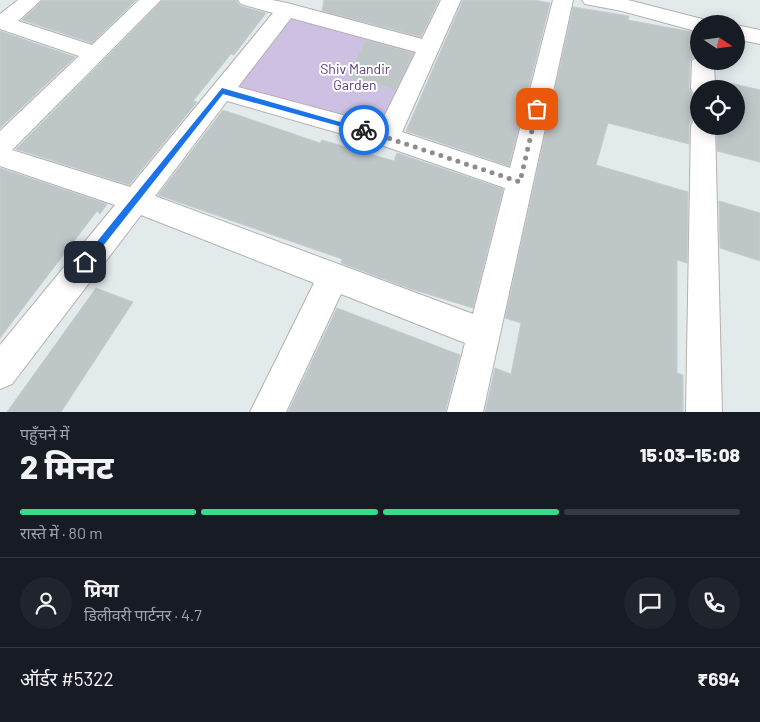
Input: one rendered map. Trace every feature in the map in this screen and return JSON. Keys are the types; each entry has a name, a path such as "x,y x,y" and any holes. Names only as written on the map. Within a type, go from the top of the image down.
{"street":[{"path":"1,22 31,0"},
{"path":"0,146 151,0"},
{"path":"248,0 430,48"},
{"path":"387,137 451,0"},
{"path":"465,412 563,0"},
{"path":"592,0 624,2 690,22"},
{"path":"0,372 134,200 287,9"},
{"path":"1,22 96,54"},
{"path":"745,34 760,37"},
{"path":"222,91 387,137 520,182"},
{"path":"703,135 704,412"},
{"path":"0,156 134,200 484,334"},
{"path":"268,412 334,276"}],"green space":[{"name":"Shiv Mandir Garden","path":"291,14 421,47 379,132 234,89"}],"building":[{"path":"43,0 136,0 92,43 22,20"},
{"path":"163,0 236,0 240,6 266,13 234,55 231,54 193,101 197,102 129,185 16,149"},
{"path":"324,0 439,0 421,37 322,11"},
{"path":"463,0 534,0 550,3 509,166 406,131"},
{"path":"573,7 629,16 628,20 690,32 689,144 608,123 596,165 688,192 687,263 677,260 677,373 683,375 683,412 485,412 495,368 511,374 521,323 505,318"},
{"path":"0,31 75,57 0,128"},
{"path":"366,40 413,53 395,90 346,77"},
{"path":"745,87 760,90 760,162 717,151 717,135 745,135"},
{"path":"223,110 320,143 322,140 394,161 397,153 503,189 473,308 408,288 341,263 342,259 158,195"},
{"path":"0,168 107,204 100,214 97,211 0,338"},
{"path":"719,201 760,213 760,261 720,248"},
{"path":"96,288 133,302 61,412 7,412"},
{"path":"337,308 460,355 445,412 288,412"}],"way so far":[{"path":"364,130 520,182 537,109"}],"route":[{"path":"85,262 222,91 364,130"}]}
